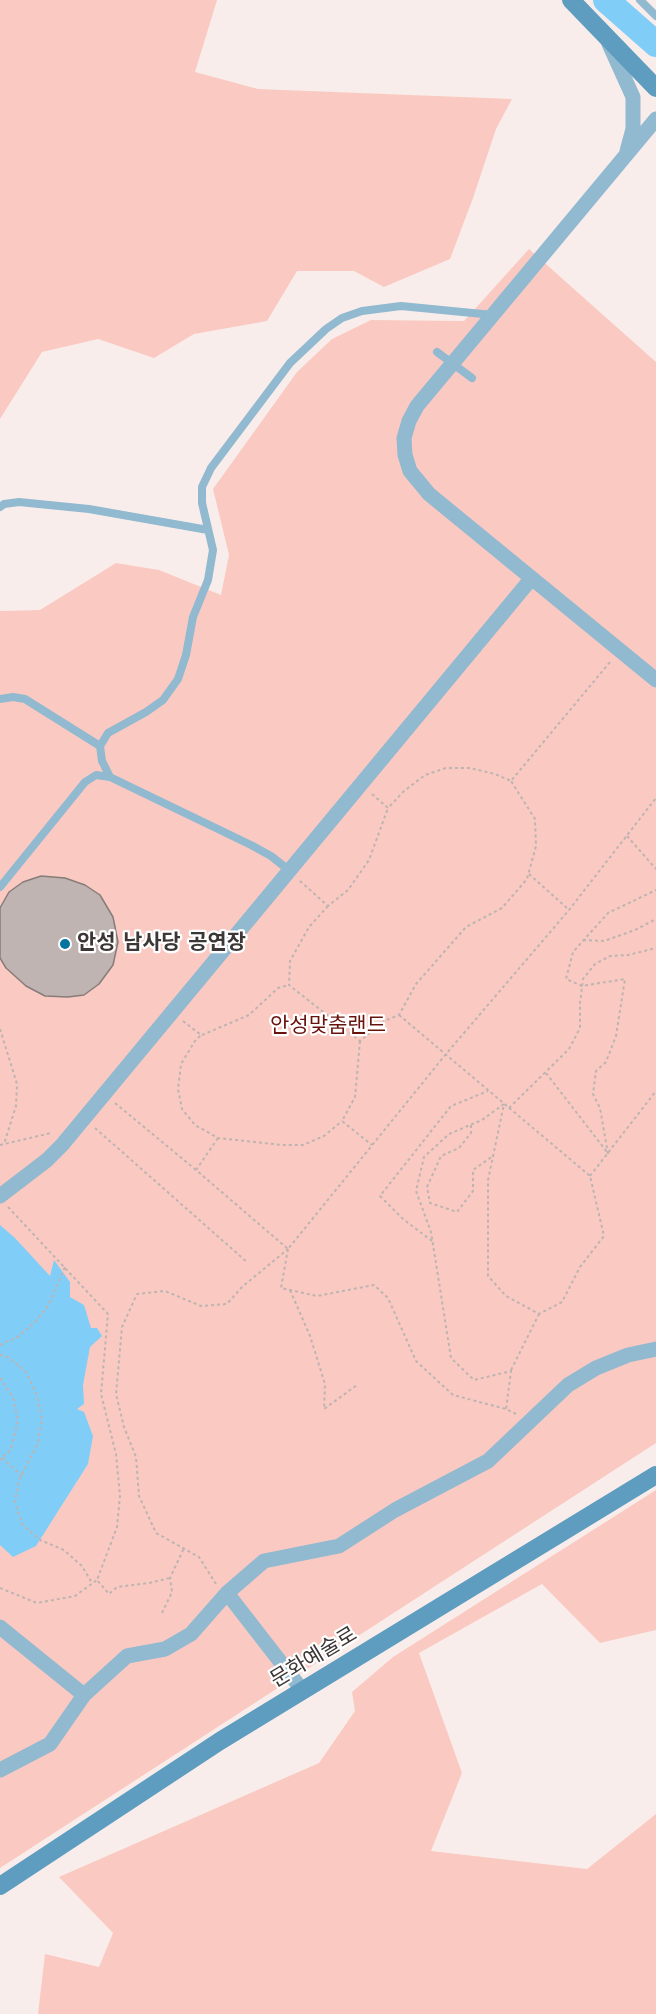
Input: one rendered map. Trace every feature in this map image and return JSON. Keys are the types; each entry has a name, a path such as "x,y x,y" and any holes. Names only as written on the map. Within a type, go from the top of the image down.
{"street":[{"path":"571,0 656,88"},
{"path":"604,33 633,97 633,129 625,156"},
{"path":"656,119 417,406 404,438 405,455 410,471 429,494 656,680"},
{"path":"625,156 656,136"},
{"path":"4,1201 47,1160 84,1118 531,579"},
{"path":"0,1770 50,1744 84,1695 128,1656 165,1649 191,1634 225,1595 264,1562 339,1546 395,1510 488,1461 568,1385 596,1368 628,1355 656,1349"},
{"name":"문화예술로","path":"0,1886 210,1748 656,1475"},
{"path":"225,1595 303,1691"},
{"path":"0,1627 84,1695"}],"lane":[{"path":"640,0 656,16"},
{"path":"110,777 102,761 100,746 108,733 163,700 178,679 186,655 193,617 208,580 213,550 202,503 202,487 211,468 290,363 326,329 342,318 362,311 401,306 495,315"},
{"path":"437,351 472,378"},
{"path":"0,507 4,504 19,502 89,509 208,530"},
{"path":"0,699 13,697 25,699 100,746"},
{"path":"0,886 85,782 96,776 110,777 251,845 271,856 290,871"}],"path":[{"path":"511,781 620,651"},
{"path":"446,768 470,768 495,774 511,781 535,819 536,846 527,879 502,908 466,927 416,984 399,1015 384,1021 360,1041 355,1097 342,1121 324,1136 303,1145 218,1138 195,1125 182,1109 178,1089 181,1064 201,1035 249,1016 278,988 289,985 290,961 309,927 328,906 348,890 369,860 388,808 404,791 425,776 446,768"},
{"path":"361,785 388,808"},
{"path":"225,1595 199,1557 156,1533 140,1496 136,1457 124,1427 116,1394 122,1328 137,1294 165,1291 201,1306 227,1304 242,1287 288,1249 446,1054 569,910 656,798"},
{"path":"627,836 656,869"},
{"path":"290,871 328,906"},
{"path":"528,874 569,910"},
{"path":"608,1154 600,1108 593,1094 596,1071 606,1062 616,1036 625,979 582,986 566,979 573,952 608,913 656,890"},
{"path":"582,940 604,941 635,930 656,919"},
{"path":"509,1108 569,1049 580,1028 583,979 595,964 610,956 628,955 656,948"},
{"path":"289,985 360,1041"},
{"path":"171,1013 201,1035"},
{"path":"399,1015 590,1176 604,1236 580,1267 562,1302 539,1314 511,1371 506,1409"},
{"path":"0,1029 17,1084 16,1106 2,1144"},
{"path":"546,1073 608,1154"},
{"path":"432,1240 403,1219 380,1196 451,1106 488,1091"},
{"path":"590,1176 656,1091"},
{"path":"104,1094 288,1249"},
{"path":"504,1104 482,1120 449,1134 424,1157 416,1191 431,1232 451,1358 474,1380 511,1371"},
{"path":"504,1104 488,1180 488,1276 506,1296 539,1314"},
{"path":"84,1118 248,1263"},
{"path":"342,1121 372,1145"},
{"path":"471,1124 471,1133 459,1148 441,1156 427,1187 429,1203 457,1212 473,1191 473,1170 493,1156"},
{"path":"2,1144 59,1131"},
{"path":"196,1170 218,1138"},
{"path":"0,1588 37,1603 75,1596 97,1580 117,1527 120,1496 116,1454 101,1394 108,1314 4,1201"},
{"path":"288,1249 281,1288 317,1296 374,1286 388,1298 416,1361 453,1395 506,1409 529,1421"},
{"path":"0,1345 19,1336 35,1322 48,1306 65,1267"},
{"path":"290,1290 310,1336 325,1384 324,1409 357,1385"},
{"path":"0,1355 8,1357 26,1372 36,1393 42,1418 38,1443 22,1476 15,1502 22,1524 40,1540 64,1550 82,1566 92,1583"},
{"path":"0,1378 13,1397 18,1421 11,1449 1,1459 22,1476"},
{"path":"162,1613 172,1592 170,1578 184,1548"},
{"path":"97,1580 109,1594 117,1587 170,1578"}],"green space":[{"path":"0,0 217,0 195,72 258,89 512,99 496,129 450,259 384,287 354,271 297,271 267,321 194,334 154,358 98,339 42,352 0,419"},
{"name":"안성맞춤랜드","path":"529,249 656,362 656,1443 0,1868 0,611 40,610 116,563 159,570 221,595 229,555 213,489 297,372 332,339 371,320 464,321"},
{"path":"656,1490 656,1630 600,1643 542,1584 419,1653 462,1773 431,1851 587,1869 656,1814 656,2014 38,2014 45,1954 99,1967 113,1933 59,1877 319,1763 355,1711 352,1692 393,1657"}],"water":[{"path":"0,1225 50,1276 54,1260 70,1282 70,1297 84,1305 91,1328 97,1328 102,1336 90,1347 83,1385 84,1404 77,1409 84,1412 93,1436 88,1464 36,1546 13,1557 0,1545"}],"building":[{"path":"41,876 65,878 85,885 100,895 113,917 118,942 113,965 99,984 84,995 45,996 26,986 6,968 0,958 0,908 9,892 23,882"}],"waterway":[{"path":"606,0 656,44"}],"place":[{"name":"안성 남사당 공연장","path":"65,944"}]}
